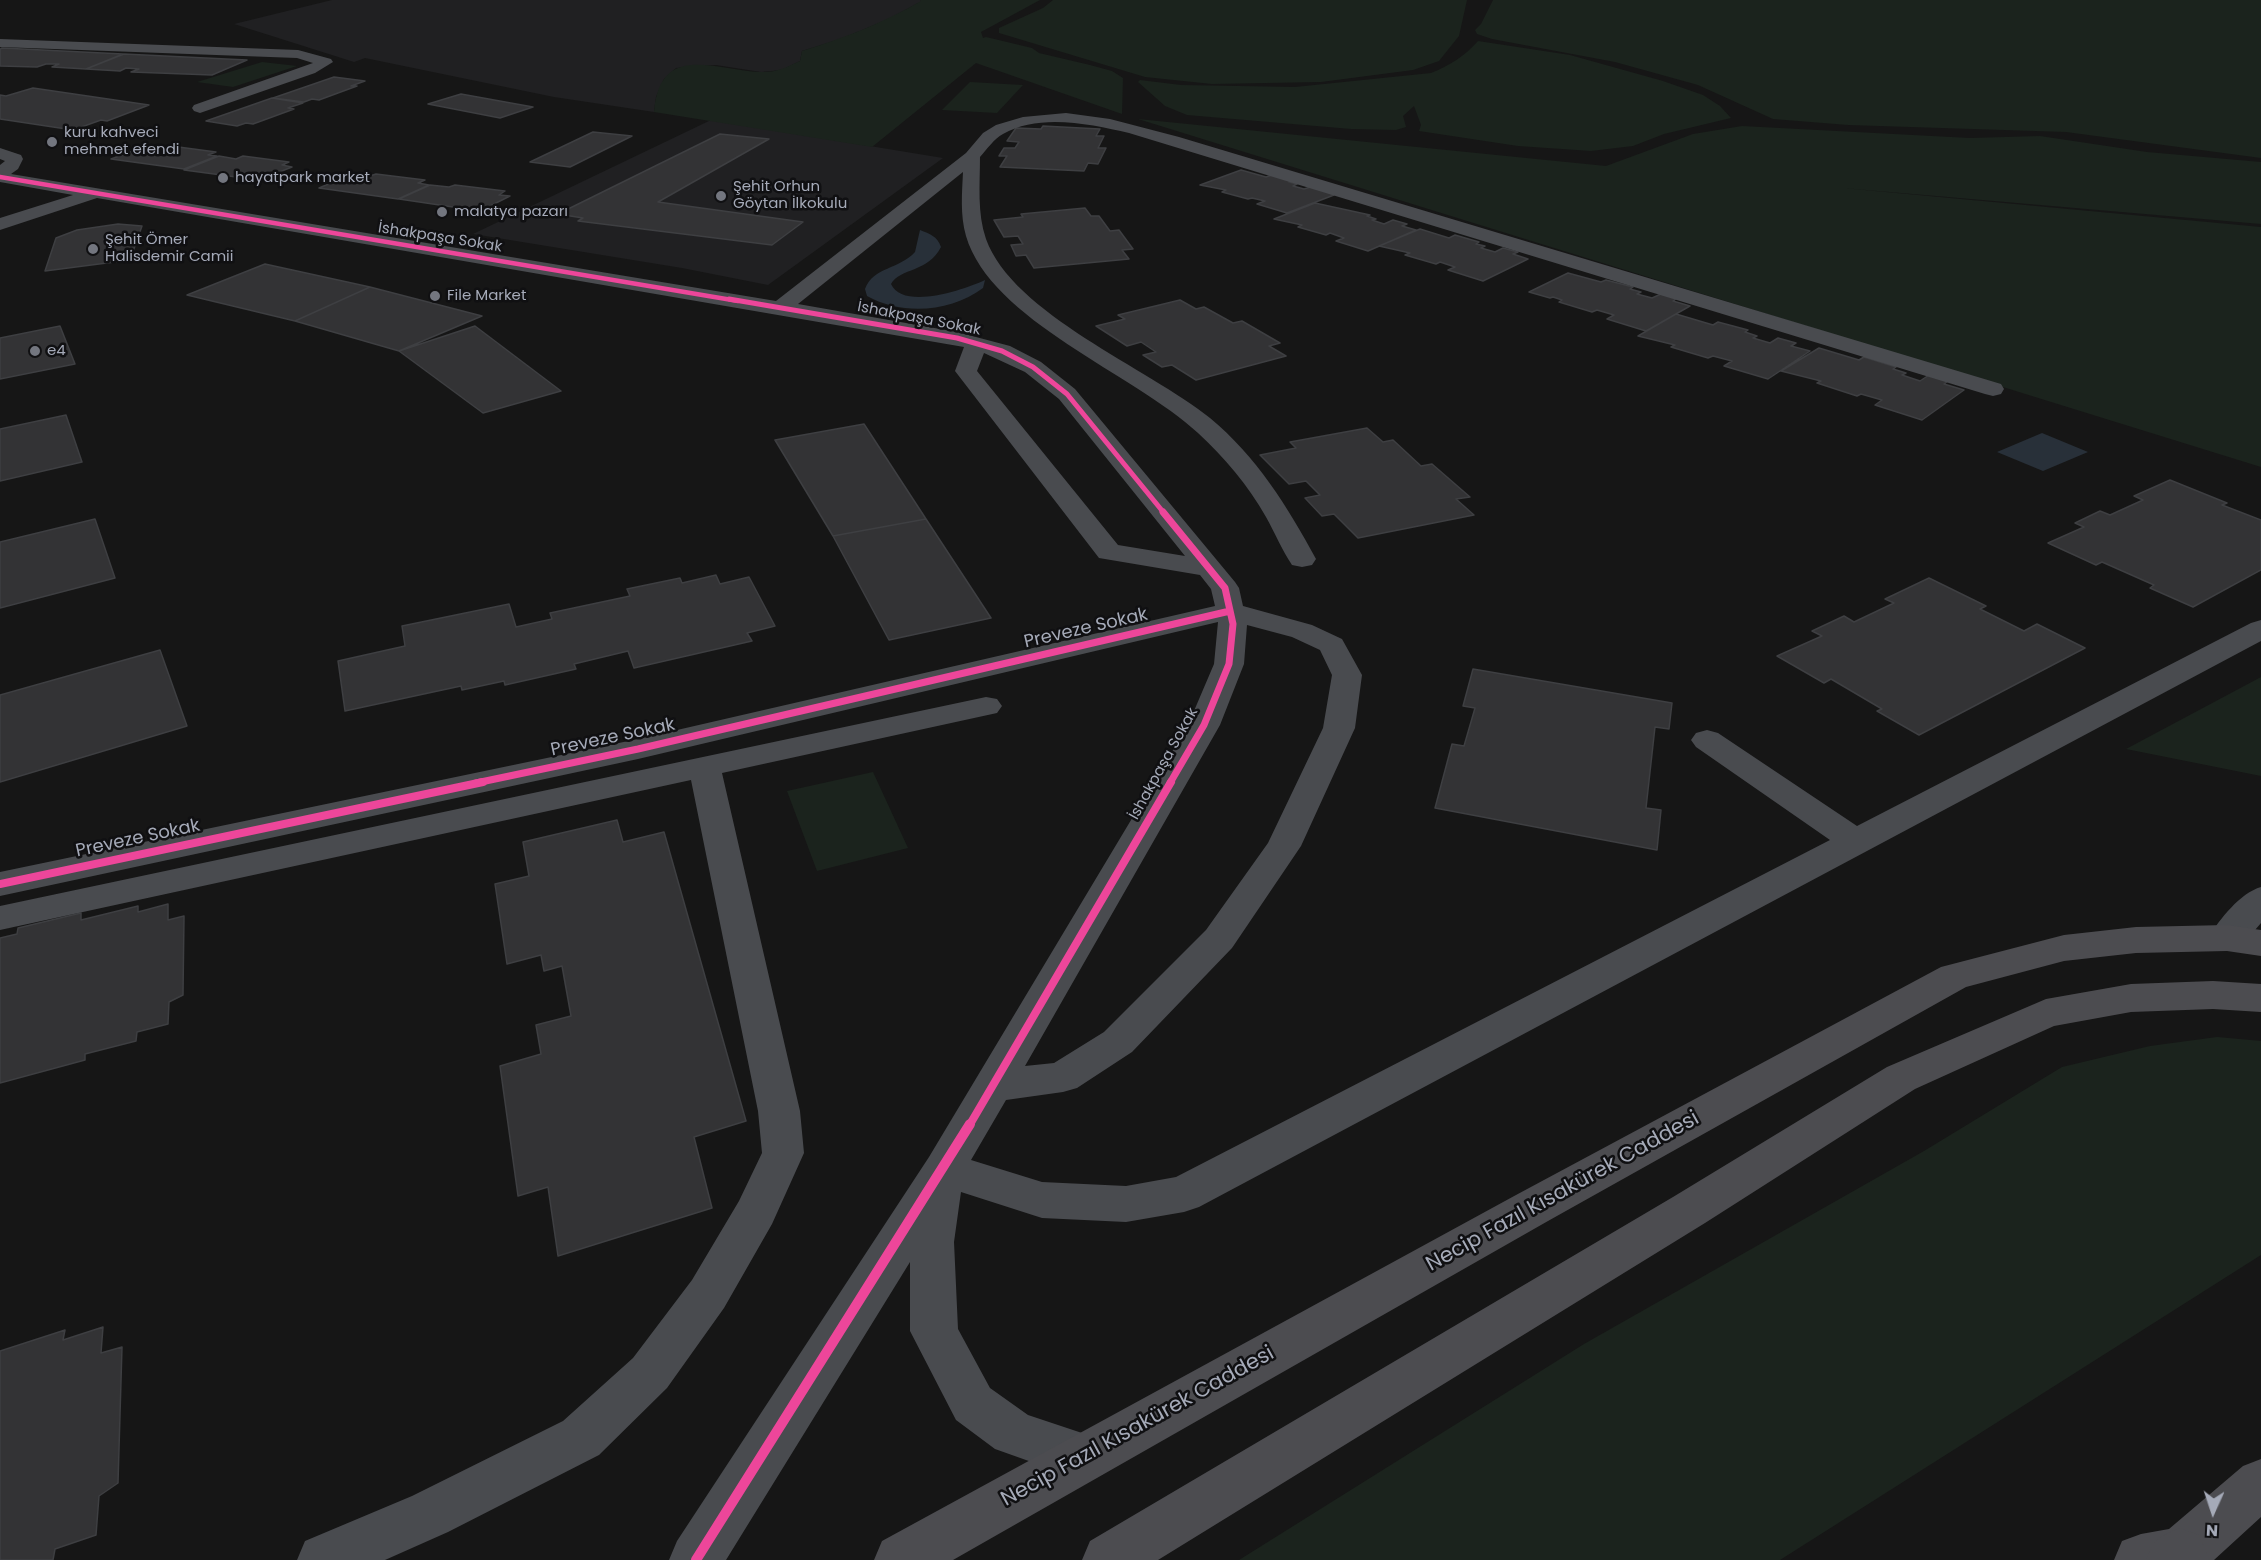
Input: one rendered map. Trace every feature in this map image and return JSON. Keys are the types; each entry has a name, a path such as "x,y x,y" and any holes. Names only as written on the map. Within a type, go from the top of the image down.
{"main road":[{"name":"Necip Fazıl Kısakürek Caddesi","path":"901,1560 1085,1456 1954,977 2064,948 2136,940 2244,940"},
{"path":"1109,1560 1689,1210 1901,1078 2046,1014 2131,998 2212,995 2261,998"},
{"path":"2176,1551 2261,1483"}],"street":[{"path":"0,43 298,54 327,62 322,66 200,108"},
{"path":"780,308 972,157 989,137 1002,128 1017,124 1071,119 1120,126 1993,389"},
{"path":"0,153 15,159 12,165 0,175"},
{"path":"955,203 972,157"},
{"name":"İshakpaşa Sokak","path":"0,175 93,194 957,338 1002,351 1033,367 1066,394 1225,588 1233,624 1230,664 1204,725 944,1169 696,1560"},
{"path":"0,224 93,194"},
{"path":"906,209 955,203"},
{"path":"955,203 972,219 980,247 997,273 1025,302 1185,410 1231,450 1261,486 1287,527 1302,559"},
{"path":"976,343 966,371 1109,552 1209,568"},
{"path":"993,1086 1063,1077 1118,1042 1219,939 1284,846 1339,728 1347,675 1332,645 1302,631 1230,611"},
{"name":"Preveze Sokak","path":"0,884 638,749 1230,611"},
{"path":"1085,1456 1013,1433 973,1404 934,1331 932,1242 944,1169 1042,1200 1126,1204 1184,1194 2261,629"},
{"path":"0,918 986,706"},
{"path":"1707,740 1856,842"},
{"path":"324,1560 430,1514 581,1438 650,1373 708,1294 756,1211 783,1153 779,1111 704,766"},
{"path":"2244,940 2261,899"}],"shaded area":[{"path":"332,0 922,1 889,19 841,39 802,51 800,61 782,70 761,72 716,65 676,68 664,79 656,97 654,112 554,97 365,58 354,62 234,24"},
{"path":"920,0 1040,0 981,32 983,38 1032,48 1039,53 1112,71 1123,78 1122,114 976,63 872,147 654,112 658,90 667,76 678,68 708,65 760,72 776,71 800,61 802,51 878,23"},
{"path":"1053,0 1467,0 1459,36 1439,61 1413,70 1321,82 1212,84 1145,77 999,33 999,28 1043,8"},
{"path":"1493,0 2261,0 2261,158 2066,132 1848,125 1773,119 1698,85 1615,62 1492,39 1477,34 1475,30 1481,24"},
{"path":"1478,41 1570,55 1663,81 1703,95 1720,106 1731,118 1664,134 1633,146 1591,151 1518,146 1419,131 1421,125 1414,106 1403,116 1406,127 1396,130 1351,129 1187,115 1165,106 1138,82 1140,80 1181,85 1295,87 1431,73 1457,60"},
{"path":"262,62 297,66 233,87 197,82"},
{"path":"970,82 1023,85 997,113 942,110"},
{"path":"1138,119 1606,166 1693,134 1742,126 1970,138 2040,136 2147,152 2261,162 2261,224 1843,188 2261,227 2261,467"},
{"name":"Şehit Orhun Göytan İlkokulu","path":"711,120 943,158 768,285 682,268 473,234"},
{"path":"920,230 935,238 941,247 929,261 895,279 891,284 898,292 908,296 935,296 985,280 983,288 956,302 927,308 896,307 867,296 865,289 874,276 909,258 915,252"},
{"path":"2042,433 2088,452 2043,471 1997,452"},
{"path":"2261,677 2261,776 2126,749"},
{"path":"873,772 908,848 817,871 787,791"},
{"path":"2217,1037 2261,1041 2261,1255 1780,1560 1239,1560 1584,1344 1924,1151 2062,1067 2150,1046"}],"building":[{"path":"0,49 123,54 86,69 52,67 59,64 37,67 0,66"},
{"path":"124,54 247,60 212,75 131,72 139,69 126,68 120,71 86,69"},
{"path":"334,77 365,81 319,100 312,99 304,102 273,98"},
{"path":"33,88 149,105 107,121 101,120 73,130 0,119 0,95 6,96"},
{"path":"461,94 533,107 500,118 428,104"},
{"path":"272,98 303,103 288,108 294,109 253,124 246,123 237,126 206,121"},
{"path":"1043,126 1100,129 1096,136 1104,136 1098,148 1106,148 1098,164 1088,163 1084,171 1000,167 1007,156 999,156 1004,148 1015,148 1019,142 1007,141 1016,128 1041,129"},
{"path":"593,132 632,136 570,167 530,162"},
{"path":"720,134 769,139 658,202 803,222 772,245 578,221 583,218 558,214"},
{"path":"147,146 164,149 171,146 216,152 208,155 217,156 184,169 111,159"},
{"path":"219,156 236,159 243,156 289,162 282,165 292,167 259,180 184,170"},
{"path":"1241,170 1292,181 1289,182 1297,184 1293,186 1304,189 1314,186 1334,195 1287,213 1257,204 1265,201 1248,199 1222,192 1226,190 1200,185"},
{"path":"352,174 370,176 376,174 425,180 418,183 429,185 398,199 319,188"},
{"path":"430,185 449,187 455,185 505,191 499,195 510,196 480,211 399,199"},
{"path":"1315,203 1370,215 1367,216 1384,224 1393,220 1407,224 1402,226 1416,230 1368,251 1336,241 1344,238 1330,233 1326,235 1298,227 1302,225 1274,219"},
{"path":"1085,208 1091,216 1099,216 1110,231 1119,230 1133,249 1122,250 1129,259 1034,268 1026,255 1016,256 1011,245 1023,244 1018,236 1004,237 994,220 1023,217 1021,214"},
{"name":"Şehit Ömer Halisdemir Camii","path":"118,224 142,226 130,260 45,271 56,238 77,230"},
{"path":"1420,229 1449,238 1455,235 1479,242 1476,244 1485,246 1481,248 1495,252 1503,248 1518,252 1513,254 1528,259 1483,281 1448,270 1455,267 1440,262 1436,264 1405,255 1410,253 1379,246"},
{"path":"265,264 370,287 295,321 187,295"},
{"path":"1568,273 1601,282 1606,280 1633,287 1630,289 1641,292 1637,294 1652,298 1661,294 1677,298 1673,301 1690,306 1646,331 1607,319 1614,315 1597,310 1592,312 1559,302 1562,300 1553,297 1529,292"},
{"path":"370,287 482,316 399,351 295,321"},
{"path":"1180,300 1196,309 1204,307 1233,323 1242,321 1280,343 1269,346 1286,356 1196,380 1172,365 1162,367 1143,355 1156,352 1141,342 1127,346 1096,326 1125,319 1118,315"},
{"path":"1676,314 1713,325 1718,322 1748,330 1745,332 1757,336 1753,338 1770,343 1778,338 1796,343 1791,346 1810,351 1768,379 1724,366 1732,361 1713,356 1708,358 1671,347 1675,345 1638,336"},
{"name":"e4","path":"60,326 75,364 0,379 0,338"},
{"path":"475,326 561,391 483,413 399,351"},
{"path":"1819,348 1859,360 1864,357 1896,367 1893,369 1906,373 1902,375 1920,381 1929,375 1948,381 1944,384 1964,390 1922,420 1875,405 1882,400 1861,394 1857,396 1817,383 1821,381 1781,371"},
{"path":"66,415 82,462 0,481 0,429"},
{"path":"864,424 926,519 833,536 775,440"},
{"path":"1367,428 1383,442 1393,440 1421,466 1432,464 1470,497 1456,499 1474,515 1358,538 1334,514 1322,516 1305,498 1320,495 1306,481 1289,484 1260,455 1296,448 1290,442"},
{"path":"2170,480 2227,503 2222,505 2261,520 2261,570 2193,607 2150,588 2154,585 2102,562 2096,565 2048,543 2084,527 2075,523 2100,511 2110,515 2143,500 2134,496"},
{"path":"95,519 115,578 0,608 0,542"},
{"path":"926,519 991,618 889,640 833,536"},
{"path":"716,575 720,584 749,577 775,626 747,633 752,641 634,668 628,651 574,664 576,669 505,685 504,681 462,690 461,686 345,711 338,661 405,646 402,626 509,604 516,627 552,619 550,613 630,596 627,589 680,578 682,583"},
{"path":"1929,578 1986,606 1980,609 2024,631 2037,624 2085,648 1919,735 1877,711 1882,709 1831,679 1824,683 1777,656 1822,636 1812,631 1844,616 1854,622 1894,603 1885,599"},
{"path":"160,650 187,726 0,782 0,695"},
{"path":"1473,669 1672,703 1669,729 1655,727 1646,808 1661,810 1657,850 1435,808 1452,744 1464,746 1475,708 1463,706"},
{"path":"617,820 623,842 664,832 746,1121 694,1137 712,1208 558,1256 548,1187 518,1196 500,1066 541,1054 536,1025 571,1016 562,966 544,971 541,955 507,964 495,884 529,876 523,842"},
{"path":"168,904 168,920 184,916 183,995 169,1002 168,1024 137,1032 136,1041 85,1054 85,1060 0,1083 0,938 17,934 18,928 81,913 81,920 138,906 138,912"},
{"path":"103,1327 101,1353 122,1347 118,1483 99,1496 96,1535 55,1549 53,1560 0,1560 0,1351 65,1330 63,1340"}],"cycle path":[{"path":"0,177 890,326 957,338 1002,351 1033,367 1067,394 1225,588 1233,624 1229,664 1204,725 944,1169 696,1560"},
{"path":"0,884 638,749 1230,611"}],"place":[{"name":"kuru kahveci mehmet efendi","path":"52,142"},
{"name":"hayatpark market","path":"223,178"},
{"name":"Şehit Orhun Göytan İlkokulu","path":"721,196"},
{"name":"malatya pazarı","path":"442,212"},
{"name":"Şehit Ömer Halisdemir Camii","path":"93,249"},
{"name":"File Market","path":"435,296"},
{"name":"e4","path":"35,351"}]}
